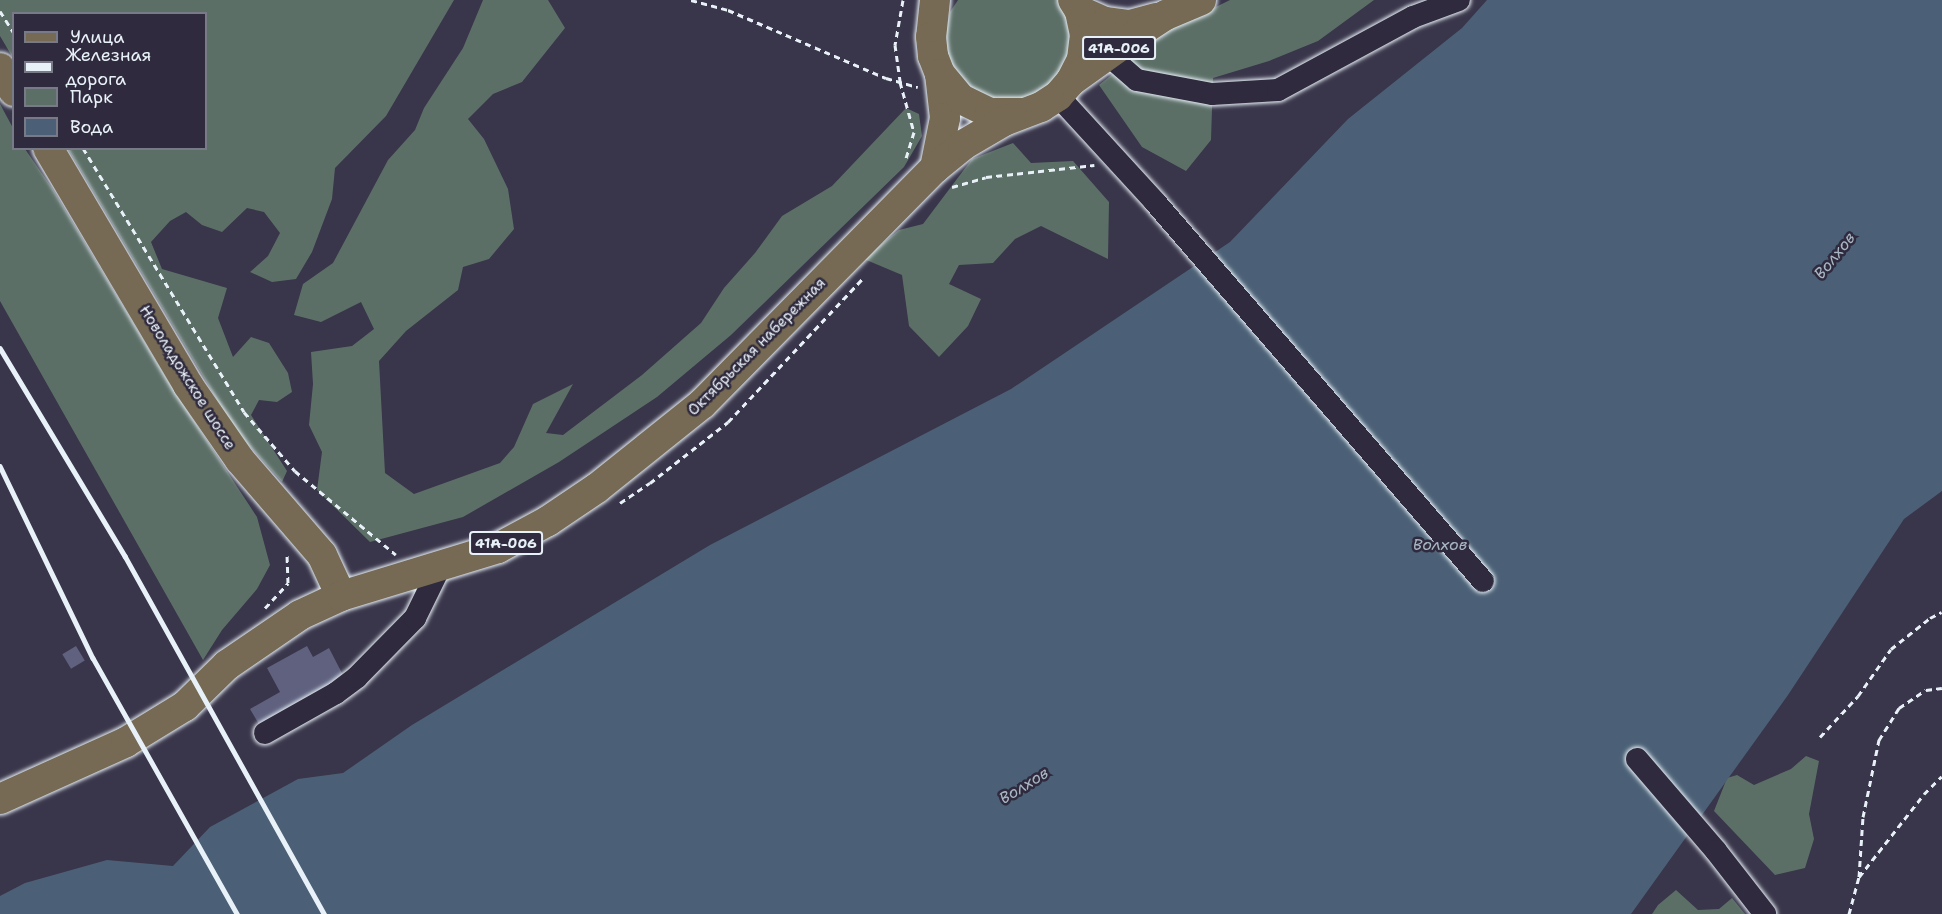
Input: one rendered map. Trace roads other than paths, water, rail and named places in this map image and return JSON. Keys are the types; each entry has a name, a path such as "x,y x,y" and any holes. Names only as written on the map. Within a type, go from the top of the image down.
{"main road":[{"path":"935,0 931,37 933,56 942,84 945,118 943,177"},
{"path":"931,37 936,10 943,0"},
{"name":"Октябрьская набережная","path":"0,799 126,742 185,706 227,666 300,615 341,596 498,548 548,520 597,488 702,404 943,177 989,128 1041,107 1167,15 1201,0"},
{"path":"1076,5 1105,22 1130,25 1167,15"},
{"path":"1064,89 1082,59 1084,43 1076,5"},
{"path":"0,68 12,88"},
{"path":"942,84 961,99 990,113 1023,113"},
{"name":"Новоладожское шоссе","path":"49,150 188,385 240,460 322,555 341,596"}],"street":[{"path":"1108,56 1137,80 1212,94 1278,90 1413,17 1459,0"},
{"path":"1064,89 1118,162 1484,581"},
{"path":"265,733 336,693 357,677 415,618 440,567"},
{"path":"1637,759 1716,851 1766,914"}],"water":[{"name":"Волхов","path":"1487,0 1942,0 1942,491 1904,519 1788,695 1631,914 0,914 0,896 25,883 107,860 173,866 210,827 298,779 343,773 412,725 710,545 1011,389 1230,242 1348,119 1462,28"}],"railway":[{"path":"0,348 125,556 324,914"},
{"path":"0,466 93,658 237,914"}]}
